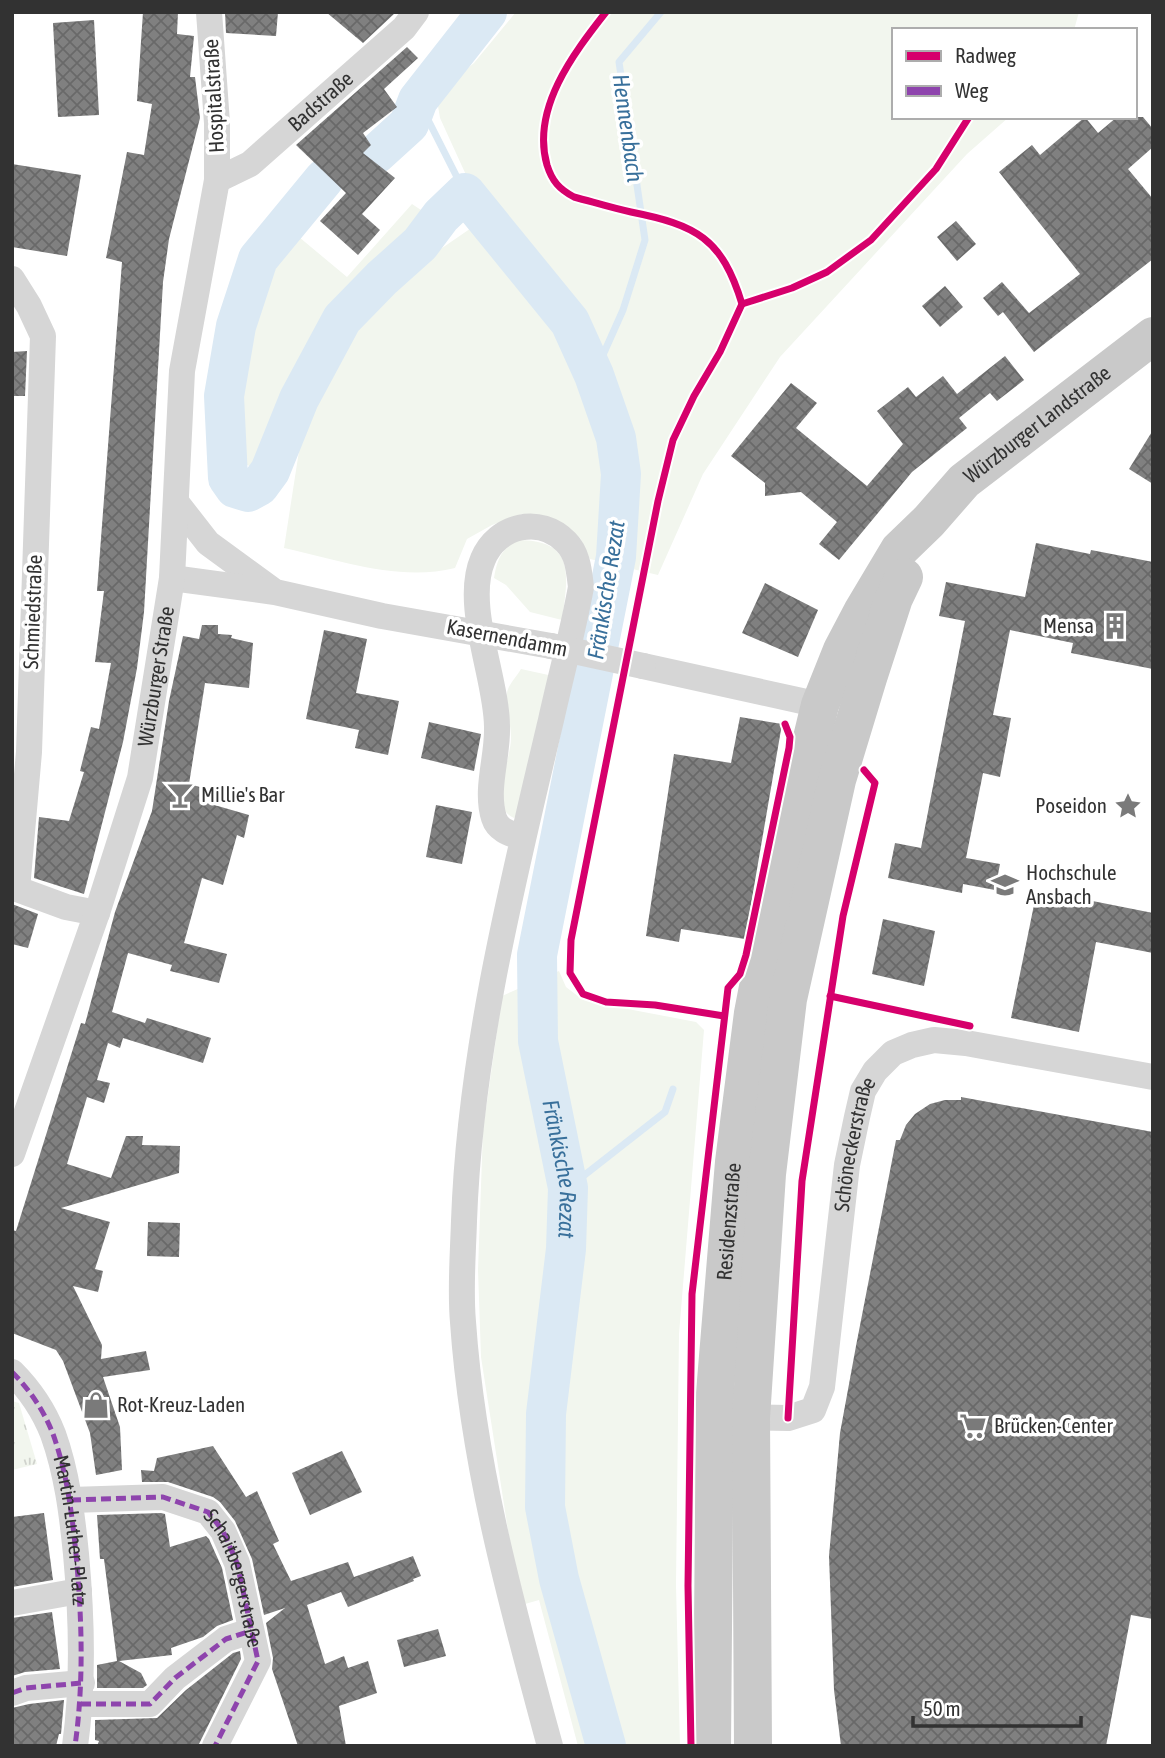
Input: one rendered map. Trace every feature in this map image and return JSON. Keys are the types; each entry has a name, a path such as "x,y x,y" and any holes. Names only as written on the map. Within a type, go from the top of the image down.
{"main road":[{"name":"Würzburger Landstraße","path":"820,705 842,650 899,550 964,481 1153,336"},
{"name":"Würzburger Landstraße","path":"856,717 894,598 929,521"},
{"path":"820,705 856,717"},
{"name":"Residenzstraße","path":"753,1746 733,1417 716,1364 734,1162 753,1013 782,862 820,705"},
{"name":"Residenzstraße","path":"712,1746 733,1417 788,999 837,780 856,717"}],"street":[{"name":"Hospitalstraße","path":"209,12 218,180"},
{"name":"Badstraße","path":"218,180 250,164 404,28 416,12"},
{"name":"Würzburger Straße","path":"12,1154 97,913 140,778 172,578 182,371 218,180"},
{"name":"Schmiedstraße","path":"12,279 43,336 29,752 17,889 66,907 97,913"},
{"name":"Kasernendamm","path":"176,502 208,543 275,592"},
{"path":"523,838 505,832 494,820 491,788 497,725 478,612 477,582 483,559 493,543 507,531 529,526 551,531 567,543 578,561 581,587 487,1007 466,1159 462,1320 472,1414 487,1502 550,1746"},
{"name":"Kasernendamm","path":"172,578 275,592 551,646 820,705"},
{"name":"Schöneckerstraße","path":"733,1417 788,1418 813,1410 822,1387 847,1165 854,1129 863,1091 875,1071 893,1053 934,1040 966,1043 1153,1077"},
{"name":"Martin-Luther-Platz","path":"12,1372 30,1390 52,1434 71,1500 79,1591 82,1694 75,1746"},
{"name":"Schaitbergerstraße","path":"71,1500 163,1497 208,1512 223,1531 237,1563 258,1661 215,1746"},
{"path":"12,1603 79,1591"},
{"path":"12,1693 26,1688 150,1704 175,1678 226,1639 251,1631"}],"green space":[{"path":"516,12 1079,12 1075,28 892,28 892,119 1007,119 967,154 780,357 703,474 658,575 590,559 580,538 552,519 522,514 492,525 467,539 455,568 434,572 369,568 284,548 301,438 350,330 384,288 493,213 472,188 440,118 436,94 474,63"},
{"path":"412,204 430,216 318,329 262,459 251,467 240,461 241,449 233,404 269,264 293,232 347,277"},
{"path":"518,540 550,546 559,554 566,575 562,620 530,612 506,585 494,578 501,556"},
{"path":"521,669 553,676 519,814 514,818 506,812 501,793 511,737 507,693"},
{"path":"559,971 566,987 579,997 696,1022 704,1030 679,1334 676,1585 680,1746 578,1746 539,1600 525,1604 510,1543 481,1357 478,1270 483,1130 502,996"},
{"path":"12,1401 19,1403 37,1464 12,1470"}],"building":[{"path":"143,12 178,12 177,34 194,36 190,77 195,77 200,118 169,239 163,282 144,612 137,668 123,742 84,894 34,878 39,817 69,821 84,772 80,771 91,727 99,729 111,663 95,662 104,591 97,591 122,262 106,258 127,152 144,155 152,104 137,101"},
{"path":"225,12 278,12 276,36 226,33"},
{"path":"326,12 396,12 363,43"},
{"path":"94,20 99,115 58,117 53,23"},
{"path":"407,47 418,58 384,89 397,107 363,133 371,145 363,153 395,178 362,214 380,230 358,255 320,221 346,193 296,145"},
{"path":"1143,117 1153,129 1153,147 1128,169 1153,199 1153,259 1034,352 1003,312 998,316 983,298 1002,282 1029,313 1080,274 999,172 1032,145 1040,155 1083,119 1087,119 1098,133 1115,119"},
{"path":"12,164 81,175 67,256 12,247"},
{"path":"956,221 976,244 957,261 937,237"},
{"path":"945,286 963,307 940,327 922,306"},
{"path":"27,351 25,396 12,396 12,352"},
{"path":"1005,356 1024,380 997,401 990,393 959,418 967,428 912,472 839,560 819,544 837,522 801,492 765,496 765,483 731,456 791,383 817,403 796,428 867,486 903,444 877,411 908,387 916,397 943,376 957,394"},
{"path":"1153,430 1153,484 1129,469"},
{"path":"1036,543 1090,554 1091,550 1153,562 1153,669 1071,653 1073,643 1010,630 993,715 1011,718 1000,777 983,773 966,858 1000,864 995,890 963,884 962,893 888,878 895,843 921,848 965,621 939,616 946,582 1025,597"},
{"path":"765,583 818,610 798,657 742,633"},
{"path":"202,625 218,625 218,634 232,635 231,638 253,643 249,688 205,683 189,784 207,789 204,802 249,815 244,838 237,835 223,885 202,878 184,943 227,954 219,983 170,971 172,965 128,953 112,1012 145,1023 147,1018 211,1038 203,1063 123,1038 120,1048 108,1043 97,1080 110,1083 104,1103 87,1097 67,1164 111,1178 126,1136 143,1136 142,1145 180,1146 179,1173 61,1208 110,1222 95,1269 103,1271 98,1292 73,1286 102,1345 101,1359 146,1351 150,1370 103,1377 120,1427 122,1470 96,1475 90,1433 63,1361 56,1350 12,1333 12,1230 16,1231 81,1023 85,1024 115,912 152,811 169,701 183,636 199,639"},
{"path":"324,630 367,639 356,693 399,701 388,755 355,748 359,730 306,719"},
{"path":"740,717 782,724 745,939 681,929 679,942 646,936 674,754 731,763"},
{"path":"429,722 481,734 474,771 421,758"},
{"path":"436,805 472,812 462,864 426,857"},
{"path":"1037,890 1153,913 1153,953 1096,942 1079,1032 1011,1018"},
{"path":"12,904 38,914 28,948 12,944"},
{"path":"883,919 935,931 924,986 872,974"},
{"name":"Brücken-Center","path":"961,1097 1153,1132 1153,1619 1131,1615 1106,1746 841,1746 834,1690 829,1556 840,1433 856,1346 896,1140 900,1140 906,1125 915,1114 930,1104 961,1100"},
{"path":"148,1222 180,1223 179,1257 147,1256"},
{"path":"213,1446 246,1497 257,1491 279,1541 273,1544 291,1581 348,1562 354,1577 413,1556 421,1576 413,1579 414,1581 348,1607 341,1592 307,1605 325,1664 344,1656 348,1668 368,1661 377,1693 339,1706 346,1746 298,1746 272,1669 273,1658 266,1623 285,1608 264,1615 252,1559 235,1521 213,1497 168,1482 142,1482 141,1470 154,1471 157,1458"},
{"path":"342,1451 362,1492 310,1515 292,1473"},
{"path":"44,1513 53,1580 12,1587 12,1517"},
{"path":"165,1514 170,1547 206,1536 209,1539 222,1568 233,1620 217,1626 203,1637 171,1648 172,1655 119,1661 141,1673 147,1685 143,1688 97,1688 97,1665 117,1661 104,1559 100,1559 97,1515"},
{"path":"52,1612 60,1669 12,1676 12,1618"},
{"path":"438,1629 446,1656 404,1667 397,1640"},
{"path":"240,1651 241,1659 198,1746 97,1746 99,1741 95,1740 95,1720 157,1718 186,1690 233,1653"},
{"path":"64,1700 61,1734 56,1746 12,1746 12,1708"}],"waterway":[{"name":"Fränkische Rezat","path":"376,154 409,124 418,100 487,12"},
{"name":"Hennenbach","path":"594,375 623,310 645,240 619,62 661,12"},
{"path":"418,100 465,193"},
{"name":"Fränkische Rezat","path":"324,179 258,259 236,326 224,396 228,478 235,488 248,492 259,486 270,471 299,399 342,319 420,244 441,216 465,193 570,322 594,375 616,438 621,474 616,557 537,955 538,1041 568,1188 566,1249 546,1414 545,1507 559,1579 606,1746"},
{"path":"568,1188 665,1112 673,1089"}],"marked path":[{"path":"12,1372 36,1401 49,1425 58,1449 68,1494 81,1626 80,1698 75,1746"},
{"path":"71,1500 163,1497 208,1512 223,1531 237,1563 258,1661 215,1746"},
{"path":"81,1704 150,1704 175,1678 226,1639 251,1631"},
{"path":"12,1693 26,1688 82,1683"}],"cycle path":[{"path":"606,12 569,64 550,103 544,144 551,176 560,188 574,197 673,223 703,238 725,264 742,304 673,440 658,501 571,940 570,973 583,994 606,1002 655,1005 724,1016"},
{"path":"742,304 792,288 827,272 871,240 936,169 968,119"},
{"path":"691,1746 688,1586 692,1294 728,988 740,974 746,955 789,748 790,737 785,724"},
{"path":"788,1418 802,1181 843,916 875,783 864,770"},
{"path":"830,996 970,1026"}],"place":[{"name":"Mensa","path":"1115,626"},
{"name":"Millie's Bar","path":"180,795"},
{"name":"Poseidon","path":"1128,806"},
{"name":"Hochschule Ansbach","path":"1005,885"},
{"name":"Rot-Kreuz-Laden","path":"96,1405"},
{"name":"Brücken-Center","path":"973,1426"}]}
